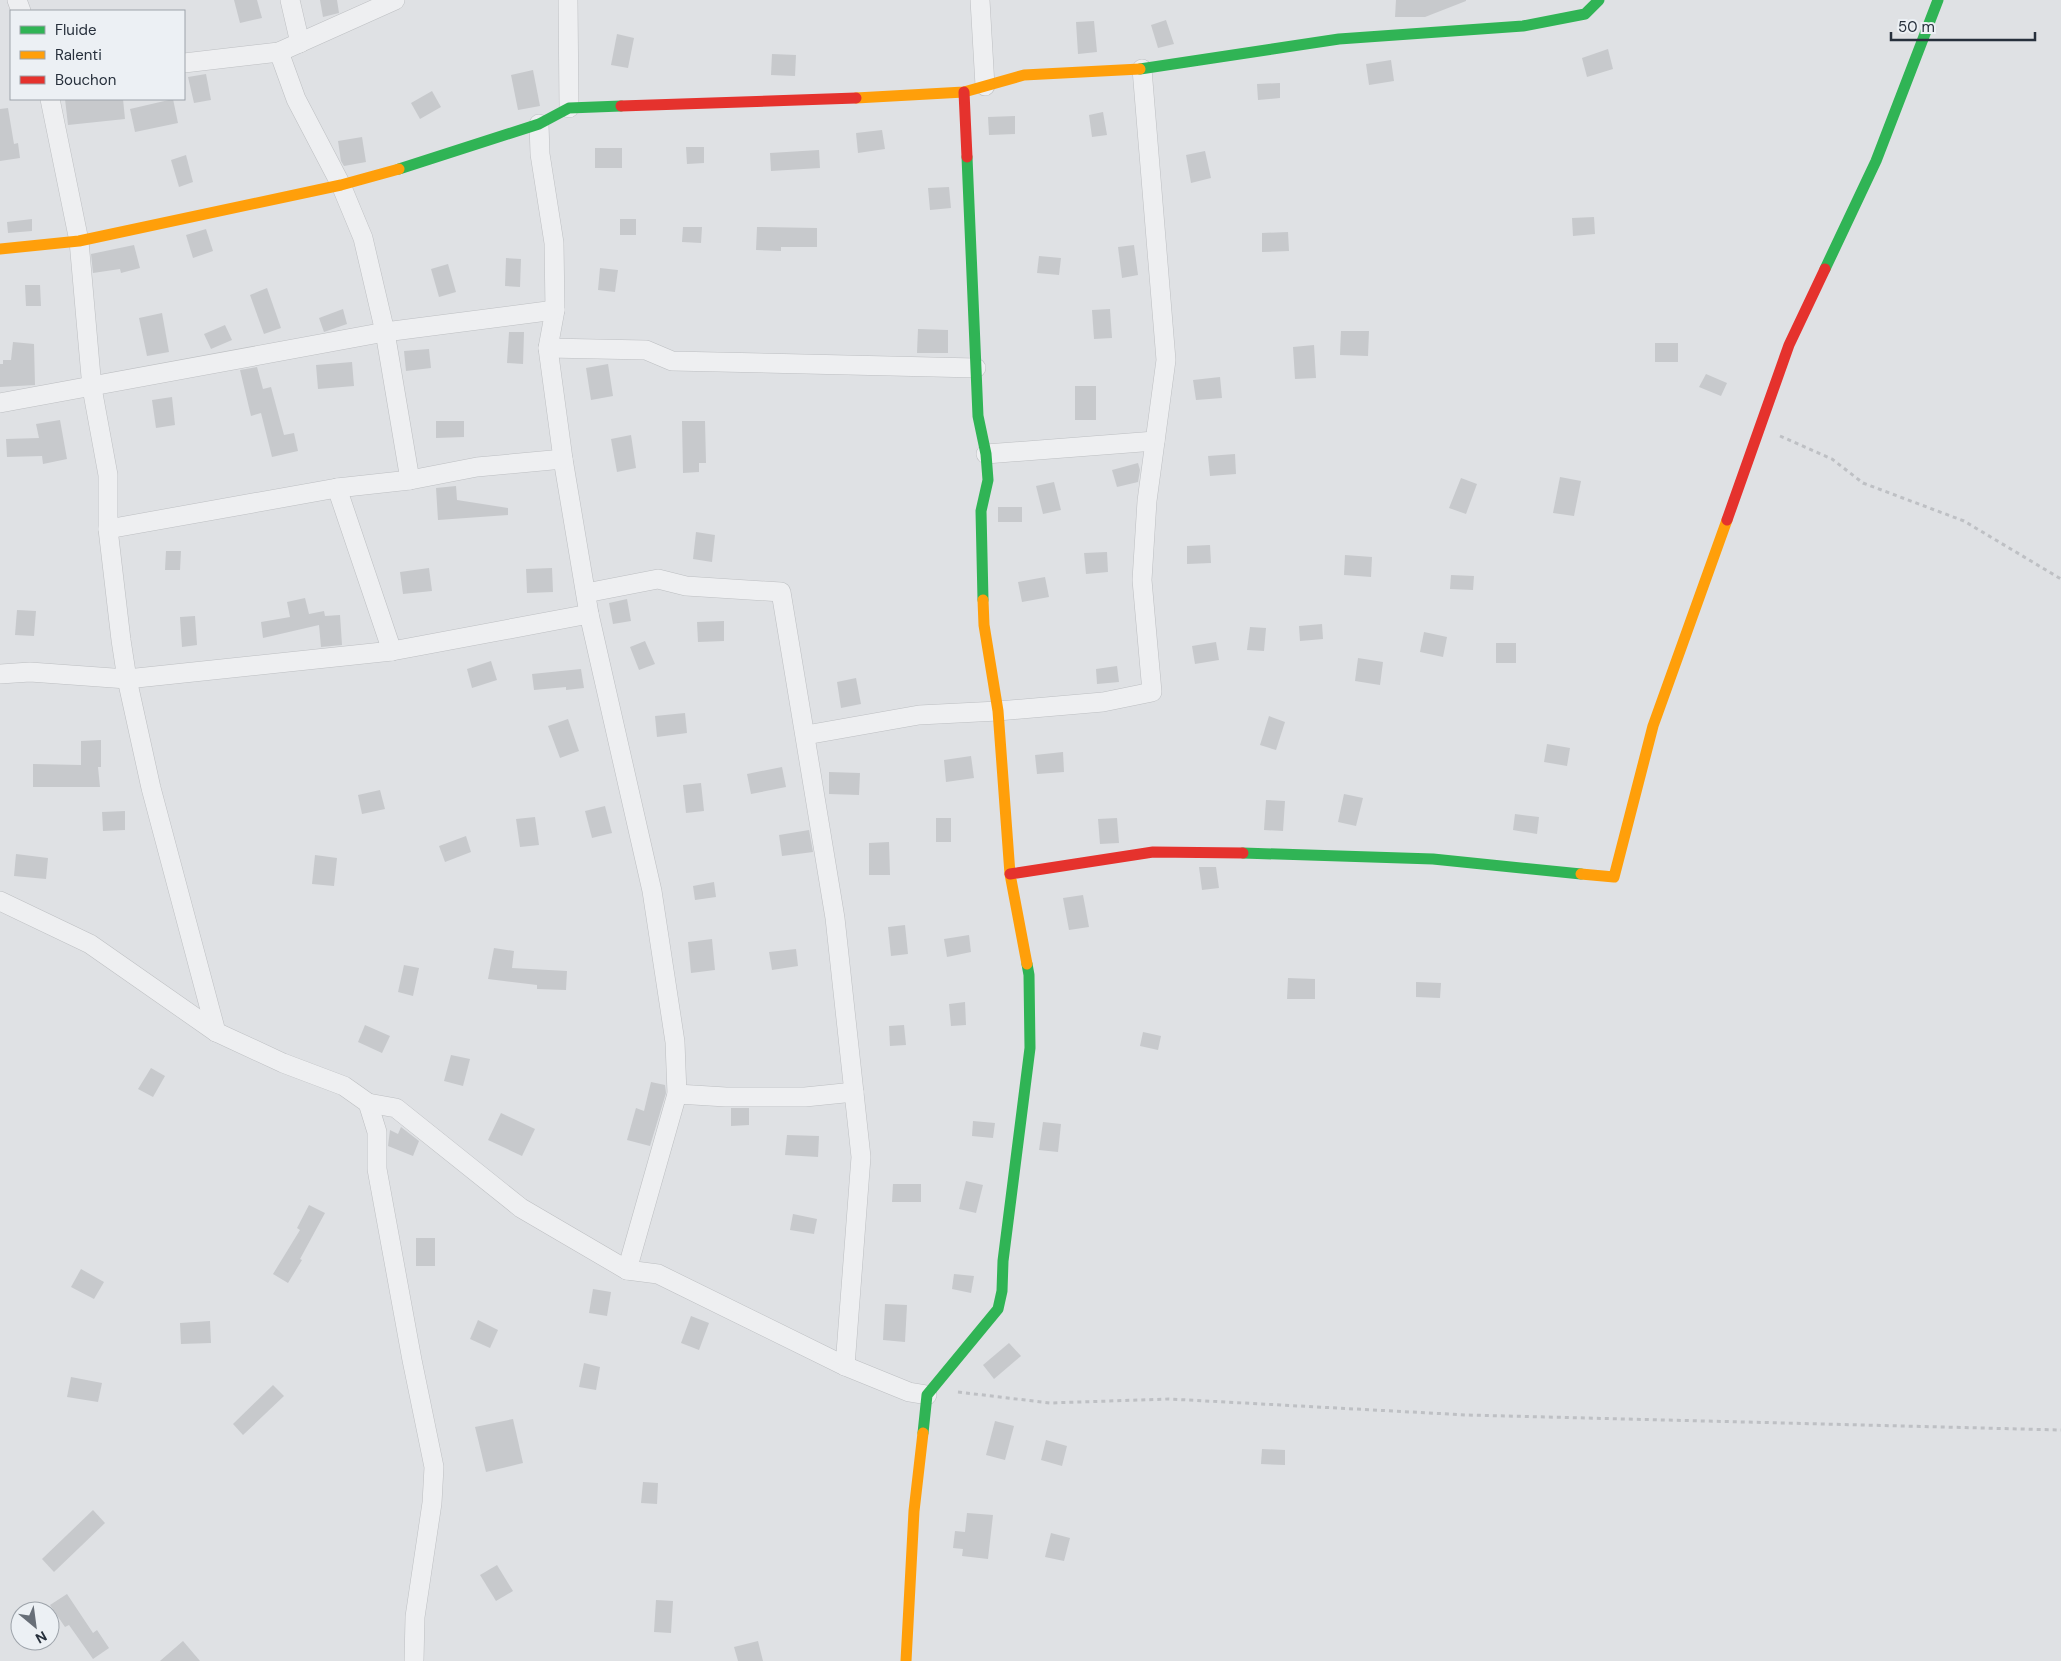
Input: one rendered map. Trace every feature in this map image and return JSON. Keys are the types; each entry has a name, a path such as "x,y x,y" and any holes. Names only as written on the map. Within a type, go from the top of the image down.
{"street":[{"path":"290,0 300,43"},
{"path":"185,63 279,52 395,0"},
{"path":"568,0 569,108"},
{"path":"980,0 985,86"},
{"path":"0,249 79,241 341,184 434,159 539,124 569,108 915,96 964,92 1024,75 1142,69 1340,39 1523,26 1585,14 1599,0"},
{"path":"1010,874 1152,852 1227,852 1433,859 1614,877 1653,726 1789,345 1876,161 1938,0"},
{"path":"279,52 296,99 341,184 363,238 385,332 410,480"},
{"path":"806,735 919,716 1102,702 1152,692 1142,580 1147,501 1166,360 1142,69"},
{"path":"906,1661 914,1511 930,1392 998,1309 1002,1291 1003,1261 1030,1048 1029,975 1010,874 998,711 984,624 981,511 988,480 986,454 978,416 964,92"},
{"path":"50,100 79,241 92,388 108,475 108,529 121,640 151,788 216,1032"},
{"path":"539,124 540,154 554,243 555,310 548,348 563,459 589,614 652,890 675,1042 677,1094 627,1270"},
{"path":"0,403 92,388 385,332 555,310"},
{"path":"548,348 646,350 672,361 976,368"},
{"path":"986,454 1155,441"},
{"path":"108,529 338,488 410,480 477,466 563,459"},
{"path":"338,488 392,651"},
{"path":"586,593 658,579 686,586 780,592 806,735 835,918 861,1157 845,1366"},
{"path":"0,674 30,672 128,679 392,651 589,614"},
{"path":"0,901 90,944 216,1032 283,1064 344,1086 368,1103 396,1108 521,1208 627,1270 658,1274 845,1366 909,1392 930,1392"},
{"path":"677,1094 726,1097 805,1097 854,1092"},
{"path":"368,1103 377,1132 377,1169 412,1360 434,1467 432,1503 414,1617 414,1661"}],"path":[{"path":"1760,427 1832,459 1863,483 1964,521 2061,579"},
{"path":"930,1392 1050,1402 1168,1399 1467,1415 2061,1430"}],"building":[{"path":"234,0 257,0 262,18 240,23"},
{"path":"320,0 337,0 339,13 323,17"},
{"path":"1396,0 1466,1 1425,17 1395,17"},
{"path":"1166,20 1174,44 1158,48 1151,25"},
{"path":"1094,21 1097,52 1078,54 1076,22"},
{"path":"617,34 634,38 628,68 611,65"},
{"path":"1608,49 1613,69 1587,77 1582,58"},
{"path":"772,54 796,55 795,76 771,75"},
{"path":"1391,60 1394,81 1369,85 1366,64"},
{"path":"533,70 540,106 518,110 511,75"},
{"path":"206,74 211,100 194,103 188,77"},
{"path":"1280,83 1280,98 1258,100 1257,84"},
{"path":"432,91 441,107 420,119 411,103"},
{"path":"65,100 123,100 125,119 68,125"},
{"path":"173,100 178,123 135,132 130,109"},
{"path":"8,108 14,144 18,143 20,158 0,161 0,109"},
{"path":"1103,112 1107,135 1092,137 1089,115"},
{"path":"1015,116 1015,134 989,135 988,117"},
{"path":"882,130 885,149 858,153 856,133"},
{"path":"362,137 366,162 344,166 341,161 338,141"},
{"path":"686,147 704,147 704,163 687,164"},
{"path":"595,148 622,148 622,168 595,168"},
{"path":"819,150 820,168 771,171 770,153"},
{"path":"1205,151 1211,178 1191,183 1186,155"},
{"path":"186,155 193,182 179,187 171,160"},
{"path":"949,187 951,208 930,210 928,188"},
{"path":"1594,217 1595,234 1573,236 1572,218"},
{"path":"32,219 32,231 8,233 7,222"},
{"path":"620,219 636,219 636,235 620,235"},
{"path":"683,227 702,227 701,243 682,242"},
{"path":"757,227 817,228 817,247 781,247 781,251 756,250"},
{"path":"206,229 213,251 193,258 186,235"},
{"path":"1288,232 1289,251 1262,252 1262,233"},
{"path":"134,245 140,268 121,273 120,269 93,273 91,254"},
{"path":"1134,245 1138,275 1122,278 1118,247"},
{"path":"1039,256 1061,258 1059,275 1037,273"},
{"path":"506,258 521,259 520,287 505,286"},
{"path":"448,264 456,292 439,297 431,269"},
{"path":"600,268 618,270 615,292 598,290"},
{"path":"25,285 40,285 41,306 26,306"},
{"path":"267,288 281,328 264,334 250,295"},
{"path":"343,309 347,324 324,332 319,318"},
{"path":"1110,309 1112,338 1094,339 1092,310"},
{"path":"162,313 169,352 147,356 139,318"},
{"path":"225,325 232,340 211,349 204,334"},
{"path":"918,329 948,330 948,353 917,353"},
{"path":"1341,331 1369,331 1368,356 1340,355"},
{"path":"509,332 524,332 523,364 507,363"},
{"path":"13,342 34,344 35,385 0,387 0,364 3,364 3,360 11,360"},
{"path":"1655,343 1678,343 1678,362 1655,362"},
{"path":"1314,345 1316,378 1295,379 1293,347"},
{"path":"429,349 431,368 406,371 404,351"},
{"path":"352,362 354,386 318,389 316,365"},
{"path":"608,364 613,396 591,400 586,368"},
{"path":"257,367 263,389 271,387 284,435 294,433 298,451 272,457 261,413 251,416 240,370"},
{"path":"1706,374 1727,383 1721,396 1699,387"},
{"path":"1220,377 1222,398 1196,400 1193,380"},
{"path":"1075,386 1096,386 1096,420 1075,420"},
{"path":"172,397 175,425 156,428 152,400"},
{"path":"60,420 67,459 43,464 42,456 7,457 6,439 39,438 36,424"},
{"path":"436,421 464,421 464,437 436,438"},
{"path":"682,421 705,421 706,463 699,463 699,472 683,473"},
{"path":"631,435 636,468 617,472 611,439"},
{"path":"1235,454 1236,474 1210,476 1208,456"},
{"path":"1138,463 1140,470 1138,482 1117,487 1112,470"},
{"path":"1560,477 1581,481 1574,516 1553,513"},
{"path":"1461,478 1477,484 1466,514 1449,508"},
{"path":"1054,482 1061,510 1043,514 1036,486"},
{"path":"456,486 457,500 508,508 508,515 438,520 436,488"},
{"path":"998,507 1022,507 1022,522 998,522"},
{"path":"696,532 715,535 712,562 693,559"},
{"path":"1210,545 1211,563 1187,564 1187,546"},
{"path":"166,551 181,551 180,570 165,570"},
{"path":"1107,552 1108,572 1086,574 1084,553"},
{"path":"1345,555 1372,557 1371,577 1344,575"},
{"path":"429,568 432,591 403,594 400,572"},
{"path":"552,568 553,592 527,593 526,569"},
{"path":"1451,575 1474,576 1473,590 1450,589"},
{"path":"1045,577 1049,597 1022,602 1018,582"},
{"path":"305,598 309,614 324,611 325,616 340,615 342,645 321,647 319,625 263,638 261,622 290,617 287,602"},
{"path":"627,599 631,621 613,624 609,603"},
{"path":"17,610 36,611 34,636 15,635"},
{"path":"195,616 197,645 182,647 180,617"},
{"path":"724,621 724,641 698,642 697,622"},
{"path":"1322,624 1323,639 1300,641 1299,626"},
{"path":"1250,627 1266,628 1264,651 1247,650"},
{"path":"1424,632 1447,637 1443,657 1420,652"},
{"path":"645,641 655,664 639,670 630,647"},
{"path":"1216,642 1219,660 1195,664 1192,646"},
{"path":"1496,643 1516,643 1516,663 1496,663"},
{"path":"1358,658 1383,662 1380,685 1355,681"},
{"path":"491,661 497,680 472,688 467,669"},
{"path":"1117,666 1119,682 1097,684 1096,669"},
{"path":"581,669 584,688 566,690 566,687 534,690 532,674"},
{"path":"856,678 861,704 841,708 837,682"},
{"path":"685,713 687,733 657,737 655,716"},
{"path":"1269,716 1285,722 1276,750 1260,745"},
{"path":"568,719 579,751 560,758 548,726"},
{"path":"101,740 101,767 98,767 100,787 33,787 33,764 81,765 81,741"},
{"path":"1547,744 1570,748 1567,766 1544,762"},
{"path":"1063,752 1064,772 1037,774 1035,755"},
{"path":"971,756 974,778 946,782 944,760"},
{"path":"782,767 786,787 751,794 747,774"},
{"path":"829,772 860,773 859,795 829,794"},
{"path":"701,783 704,811 686,813 683,785"},
{"path":"380,790 385,809 362,814 358,795"},
{"path":"1344,794 1363,798 1356,826 1338,822"},
{"path":"1266,800 1285,801 1283,831 1264,830"},
{"path":"605,806 612,833 592,838 585,811"},
{"path":"125,811 125,830 103,831 102,812"},
{"path":"1515,814 1539,817 1537,834 1513,830"},
{"path":"535,817 539,845 520,847 516,819"},
{"path":"936,818 951,818 951,842 936,842"},
{"path":"1117,818 1119,843 1100,844 1098,819"},
{"path":"809,830 813,852 782,856 779,835"},
{"path":"466,836 471,852 445,862 439,846"},
{"path":"889,842 890,875 869,875 869,843"},
{"path":"16,854 48,858 46,879 14,876"},
{"path":"315,855 337,858 334,886 312,884"},
{"path":"1199,867 1216,867 1219,888 1202,890"},
{"path":"714,882 716,897 695,900 693,886"},
{"path":"1083,895 1089,927 1069,930 1063,898"},
{"path":"905,925 908,954 891,956 888,927"},
{"path":"969,935 971,952 947,957 944,939"},
{"path":"712,939 715,970 691,973 688,942"},
{"path":"494,948 514,951 512,968 567,971 566,990 537,989 537,985 488,979"},
{"path":"796,949 798,966 772,970 769,952"},
{"path":"404,965 419,968 413,996 398,992"},
{"path":"1288,978 1315,979 1315,999 1287,999"},
{"path":"1416,982 1441,983 1440,998 1416,997"},
{"path":"965,1002 966,1025 951,1026 949,1004"},
{"path":"365,1025 390,1036 382,1053 358,1042"},
{"path":"904,1025 906,1045 890,1046 889,1026"},
{"path":"1143,1032 1161,1036 1158,1050 1140,1046"},
{"path":"451,1055 470,1059 463,1086 444,1081"},
{"path":"151,1068 165,1076 153,1097 138,1089"},
{"path":"651,1082 665,1085 666,1093 650,1146 627,1140 636,1108 644,1111"},
{"path":"731,1108 749,1108 749,1125 731,1126"},
{"path":"501,1113 535,1129 522,1156 488,1140"},
{"path":"973,1121 995,1123 993,1138 972,1136"},
{"path":"1043,1122 1061,1124 1058,1152 1039,1150"},
{"path":"401,1127 419,1141 413,1156 388,1146 390,1130 398,1134"},
{"path":"787,1135 819,1136 818,1157 785,1155"},
{"path":"966,1181 983,1185 976,1213 959,1209"},
{"path":"893,1184 921,1184 921,1202 892,1202"},
{"path":"309,1205 325,1213 300,1259 302,1260 288,1283 273,1274 300,1230 297,1228"},
{"path":"793,1214 817,1219 814,1234 790,1230"},
{"path":"416,1238 435,1238 435,1266 416,1266"},
{"path":"81,1269 104,1282 94,1299 71,1287"},
{"path":"954,1274 974,1276 971,1293 952,1289"},
{"path":"593,1289 611,1292 607,1316 589,1313"},
{"path":"885,1304 907,1305 905,1342 883,1340"},
{"path":"691,1316 709,1323 699,1350 681,1343"},
{"path":"478,1320 498,1330 490,1348 470,1339"},
{"path":"210,1321 211,1343 181,1344 180,1323"},
{"path":"1009,1343 1021,1356 994,1379 983,1365"},
{"path":"584,1363 600,1367 596,1390 579,1387"},
{"path":"71,1377 102,1383 98,1402 67,1397"},
{"path":"273,1385 284,1396 243,1435 233,1424"},
{"path":"513,1419 523,1463 486,1472 475,1427"},
{"path":"995,1421 1014,1426 1005,1460 986,1455"},
{"path":"1046,1440 1067,1446 1062,1466 1041,1460"},
{"path":"1262,1449 1285,1450 1285,1465 1261,1464"},
{"path":"643,1482 658,1483 657,1504 641,1503"},
{"path":"93,1510 105,1523 54,1572 42,1559"},
{"path":"967,1513 993,1515 988,1559 962,1556 963,1549 953,1548 955,1531 965,1532"},
{"path":"1051,1533 1070,1538 1064,1561 1045,1557"},
{"path":"497,1565 513,1591 496,1601 480,1575"},
{"path":"67,1594 93,1633 97,1630 109,1648 93,1659 69,1625 65,1627 60,1620 60,1601 56,1601"},
{"path":"656,1600 673,1601 671,1633 654,1632"},
{"path":"183,1641 200,1661 160,1661"},
{"path":"758,1641 763,1661 738,1661 734,1647"}],"traffic: fast":[{"path":"1140,69 1339,39 1523,26 1585,14 1599,0"},
{"path":"1825,269 1876,161 1938,0"},
{"path":"399,169 539,124 569,108 621,106"},
{"path":"967,157 978,416 986,454 988,480 981,511 983,600"},
{"path":"1243,853 1433,859 1581,874"},
{"path":"923,1433 927,1395 998,1309 1002,1291 1003,1261 1030,1048 1029,975 1027,964"}],"traffic: slow":[{"path":"856,98 964,92 1024,75 1140,69"},
{"path":"0,249 79,241 341,185 399,169"},
{"path":"1581,874 1614,877 1653,726 1727,520"},
{"path":"983,600 984,625 998,711 1010,874 1027,964"},
{"path":"906,1661 914,1511 923,1433"}],"traffic: jam":[{"path":"964,92 967,157"},
{"path":"621,106 856,98"},
{"path":"1727,520 1789,345 1825,269"},
{"path":"1010,874 1153,852 1243,853"}]}
